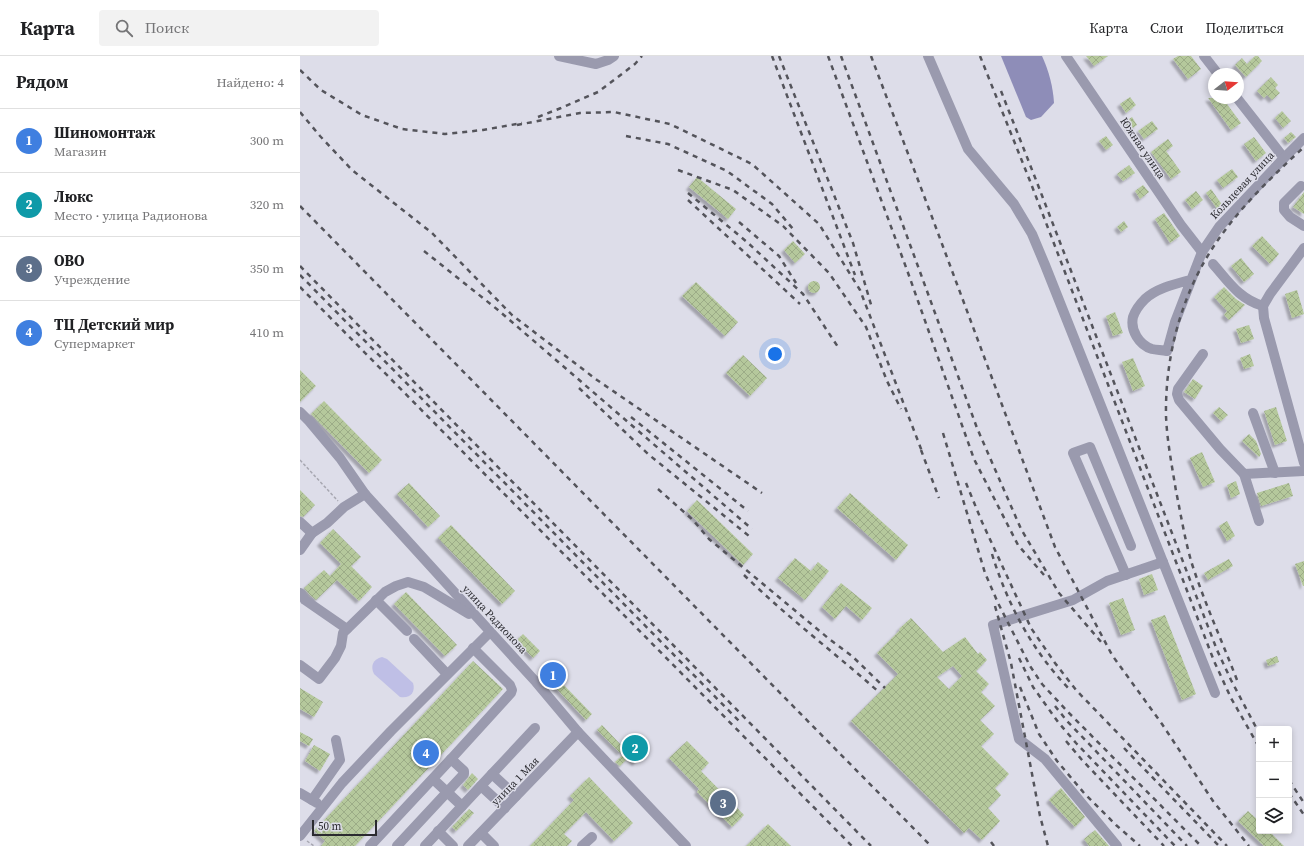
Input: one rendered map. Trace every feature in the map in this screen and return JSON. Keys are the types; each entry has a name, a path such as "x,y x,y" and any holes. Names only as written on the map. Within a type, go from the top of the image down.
{"street":[{"path":"559,56 596,64 608,60 614,56"},
{"path":"928,56 968,149 1014,204 1032,234 1215,693"},
{"name":"Южная улица","path":"1066,56 1181,225 1202,252"},
{"path":"1204,56 1213,68"},
{"path":"1242,104 1284,158"},
{"name":"Кольцевая улица","path":"1190,280 1172,285 1151,294 1145,299 1134,317 1133,328 1142,344 1152,349 1167,351 1175,322 1202,252 1219,227 1304,138"},
{"path":"1301,186 1284,203 1284,210 1290,217 1304,226"},
{"path":"1304,248 1270,294 1263,306 1264,318 1304,464"},
{"path":"1213,264 1238,292 1249,301 1263,306"},
{"path":"1203,354 1176,394 1179,400 1220,449 1244,474 1259,521"},
{"name":"улица Радионова","path":"300,412 340,458 365,494 536,682 578,732 686,846"},
{"path":"1253,413 1275,473"},
{"path":"1126,575 1073,453 1090,447 1131,546"},
{"path":"1244,474 1304,472"},
{"path":"300,550 312,533 327,523 344,507 365,494"},
{"path":"300,522 312,533"},
{"path":"300,535 312,533"},
{"path":"1117,846 1045,759 1019,738 993,625 1073,600 1107,581 1163,562"},
{"path":"300,665 319,679 335,658 341,646 343,633 385,592 408,582 424,586 479,620"},
{"path":"300,593 305,600 347,629"},
{"path":"376,600 446,674"},
{"path":"300,836 342,783 446,674 490,632"},
{"path":"370,846 511,694 512,690 510,685 473,648"},
{"path":"425,846 536,728"},
{"name":"улица 1 Мая","path":"468,846 578,732"},
{"path":"312,800 340,760 336,740"},
{"path":"397,846 464,774 464,771 451,759"},
{"path":"492,774 516,796"},
{"path":"433,779 462,806"},
{"path":"481,786 505,808"},
{"path":"300,793 324,807"},
{"path":"438,831 454,846"},
{"path":"481,833 494,846"},
{"path":"582,846 592,836"}],"path":[{"path":"300,460 344,507"}],"shaded area":[{"path":"1001,56 1042,56 1047,67 1053,91 1054,103 1041,117 1031,120 1026,117"},
{"path":"382,657 387,659 413,683 414,689 409,696 400,697 374,674 372,668 373,663 376,659"}],"building":[{"path":"1086,56 1108,56 1094,66"},
{"path":"1178,56 1191,56 1201,69 1188,79 1173,59"},
{"path":"1255,56 1258,56 1262,61 1246,77 1244,75 1244,68 1238,68 1235,65 1242,58 1247,64"},
{"path":"1271,77 1278,85 1275,88 1280,93 1272,100 1267,95 1264,98 1257,91"},
{"path":"1130,97 1136,105 1126,113 1120,104"},
{"path":"1212,104 1227,104 1241,123 1231,130"},
{"path":"1282,111 1291,121 1283,128 1275,118"},
{"path":"1132,117 1137,125 1130,130 1125,122"},
{"path":"1152,121 1158,129 1144,139 1138,131"},
{"path":"1291,132 1296,137 1288,143 1284,138"},
{"path":"1106,136 1113,145 1106,150 1099,141"},
{"path":"1254,137 1266,153 1256,161 1244,144"},
{"path":"1168,139 1173,146 1166,151 1181,172 1171,179 1151,152"},
{"path":"1129,165 1135,173 1123,181 1117,174"},
{"path":"1232,169 1238,177 1223,188 1217,180"},
{"path":"697,177 736,209 728,219 689,187"},
{"path":"1143,185 1149,192 1140,199 1135,191"},
{"path":"1211,189 1223,206 1218,210 1206,193"},
{"path":"1196,191 1203,200 1192,209 1185,200"},
{"path":"1304,192 1304,214 1293,207"},
{"path":"1164,213 1180,236 1170,243 1155,219"},
{"path":"1124,221 1128,227 1121,232 1117,227"},
{"path":"1262,236 1279,254 1270,264 1252,246"},
{"path":"793,241 805,254 795,263 784,250"},
{"path":"1241,258 1254,274 1244,282 1231,266"},
{"path":"814,281 818,283 820,287 818,291 814,293 810,291 808,287 810,283"},
{"path":"696,282 738,322 725,336 682,296"},
{"path":"1224,287 1236,299 1245,305 1229,320 1224,315 1227,311 1214,297"},
{"path":"1297,290 1304,314 1292,318 1285,294"},
{"path":"1115,312 1123,333 1113,336 1106,316"},
{"path":"1249,325 1254,339 1241,343 1236,329"},
{"path":"1250,354 1254,366 1244,369 1240,358"},
{"path":"743,355 767,378 750,396 726,373"},
{"path":"1133,358 1145,386 1133,391 1122,362"},
{"path":"300,370 316,386 300,402"},
{"path":"1193,379 1203,386 1195,399 1184,392"},
{"path":"324,401 382,460 369,473 311,414"},
{"path":"1219,407 1228,415 1221,421 1213,413"},
{"path":"1276,407 1287,441 1275,445 1264,411"},
{"path":"1249,434 1256,441 1261,454 1259,457 1242,441"},
{"path":"1202,452 1215,482 1203,487 1190,458"},
{"path":"1236,481 1240,494 1231,498 1227,485"},
{"path":"409,483 440,516 428,527 397,494"},
{"path":"1289,483 1293,496 1261,506 1257,493"},
{"path":"300,490 315,505 303,517 300,516"},
{"path":"850,493 908,545 896,560 837,508"},
{"path":"697,500 753,554 743,565 687,511"},
{"path":"1227,521 1235,536 1227,541 1219,526"},
{"path":"451,525 515,591 502,604 438,538"},
{"path":"333,529 361,557 351,566 372,587 359,601 337,580 316,600 304,588 324,570 330,576 341,564 320,543"},
{"path":"795,558 811,571 818,562 829,571 805,600 778,578"},
{"path":"1229,559 1233,566 1208,580 1204,573"},
{"path":"1304,561 1304,586 1303,586 1295,564"},
{"path":"1152,574 1158,590 1144,595 1139,579"},
{"path":"841,583 872,608 862,620 846,606 835,619 822,607"},
{"path":"406,592 457,645 445,656 394,604"},
{"path":"1123,598 1135,630 1121,635 1109,603"},
{"path":"1165,615 1196,694 1182,700 1151,620"},
{"path":"911,618 943,652 965,637 978,654 980,652 987,660 976,671 989,684 981,692 995,706 980,720 994,734 981,746 1009,774 995,788 1001,795 988,808 1000,821 982,840 969,828 964,833 851,721 898,674 877,653 900,630 899,629","holes":["953,666 962,676 949,689 937,677"]},
{"path":"523,634 540,651 533,658 516,641"},
{"path":"1277,656 1279,662 1268,666 1266,660"},
{"path":"473,661 503,689 355,846 321,846 325,841 314,831"},
{"path":"558,679 592,714 586,720 553,685"},
{"path":"300,688 323,702 314,717 300,709"},
{"path":"602,725 623,747 636,734 650,748 635,763 629,757 620,766 615,762 625,753 622,750 620,753 597,730"},
{"path":"300,732 313,739 309,746 300,741"},
{"path":"687,741 709,763 701,771 744,815 732,827 697,792 699,789 669,758"},
{"path":"314,745 330,754 320,771 305,761"},
{"path":"472,773 478,779 468,790 463,785"},
{"path":"589,777 633,823 614,841 586,812 564,834 572,841 567,846 530,846 574,800 570,796"},
{"path":"1061,788 1085,817 1075,827 1049,800"},
{"path":"469,809 474,813 456,831 452,827"},
{"path":"1248,811 1256,818 1256,834 1272,834 1284,846 1264,846 1238,821"},
{"path":"768,824 791,846 746,846"},
{"path":"1095,830 1109,846 1089,846 1084,839"}],"railway":[{"path":"538,117 598,92 635,64 642,56"},
{"path":"772,56 855,275"},
{"path":"779,56 853,243 872,308"},
{"path":"828,56 907,270 974,459 1018,545 1044,575"},
{"path":"841,56 977,428 1021,529 1059,593 1102,643"},
{"path":"871,56 1055,547 1112,655 1162,724 1213,801 1249,846"},
{"path":"980,56 1030,181 1214,661 1231,698 1256,742"},
{"path":"300,70 321,90 362,115 402,129 445,134 483,130 522,123"},
{"path":"1001,91 1217,650 1256,727"},
{"path":"300,112 352,170 432,233 512,315 597,380 762,493"},
{"path":"517,125 580,113 614,112 670,124 752,164 819,224 860,290 923,454"},
{"path":"626,136 668,144 727,171 772,204 793,229"},
{"path":"1237,680 1197,579 1185,537 1167,435 1166,395 1168,375 1171,354 1181,313 1197,275 1207,257 1239,212 1264,185 1304,147"},
{"path":"678,170 733,190 783,226 829,273 866,327 887,381 901,409"},
{"path":"688,193 747,242 803,294 838,347"},
{"path":"688,200 800,304"},
{"path":"300,206 931,846"},
{"path":"739,222 779,256 796,283"},
{"path":"424,251 498,310 752,529"},
{"path":"300,266 871,846"},
{"path":"300,275 739,721"},
{"path":"300,287 852,846"},
{"path":"579,388 648,454 749,536"},
{"path":"631,417 748,511"},
{"path":"943,433 985,573 998,603 1030,666 1042,684 1068,712 1201,846"},
{"path":"921,450 939,498"},
{"path":"966,483 982,522 1031,628 1055,663 1076,690 1227,846"},
{"path":"658,489 693,520 709,539 828,638 852,656 885,688"},
{"path":"992,554 1006,592 1023,627 1045,660 1071,691"},
{"path":"744,575 777,606 880,693"},
{"path":"995,606 1011,663 1040,816 1048,846"},
{"path":"1019,658 1033,687 1058,722 1076,743 1175,846"},
{"path":"1020,687 1039,734 1057,761 1084,793 1116,825 1140,846"},
{"path":"1055,706 1067,721 1187,846"},
{"path":"1066,741 1082,760 1164,846"},
{"path":"1124,748 1219,846"},
{"path":"1292,785 1304,803"},
{"path":"1292,797 1304,815"},
{"path":"991,842 994,846"}],"place":[{"name":"Шиномонтаж","path":"553,675"},
{"name":"Люкс","path":"635,748"},
{"name":"ТЦ Детский мир","path":"426,753"},
{"name":"OBO","path":"723,803"}]}
